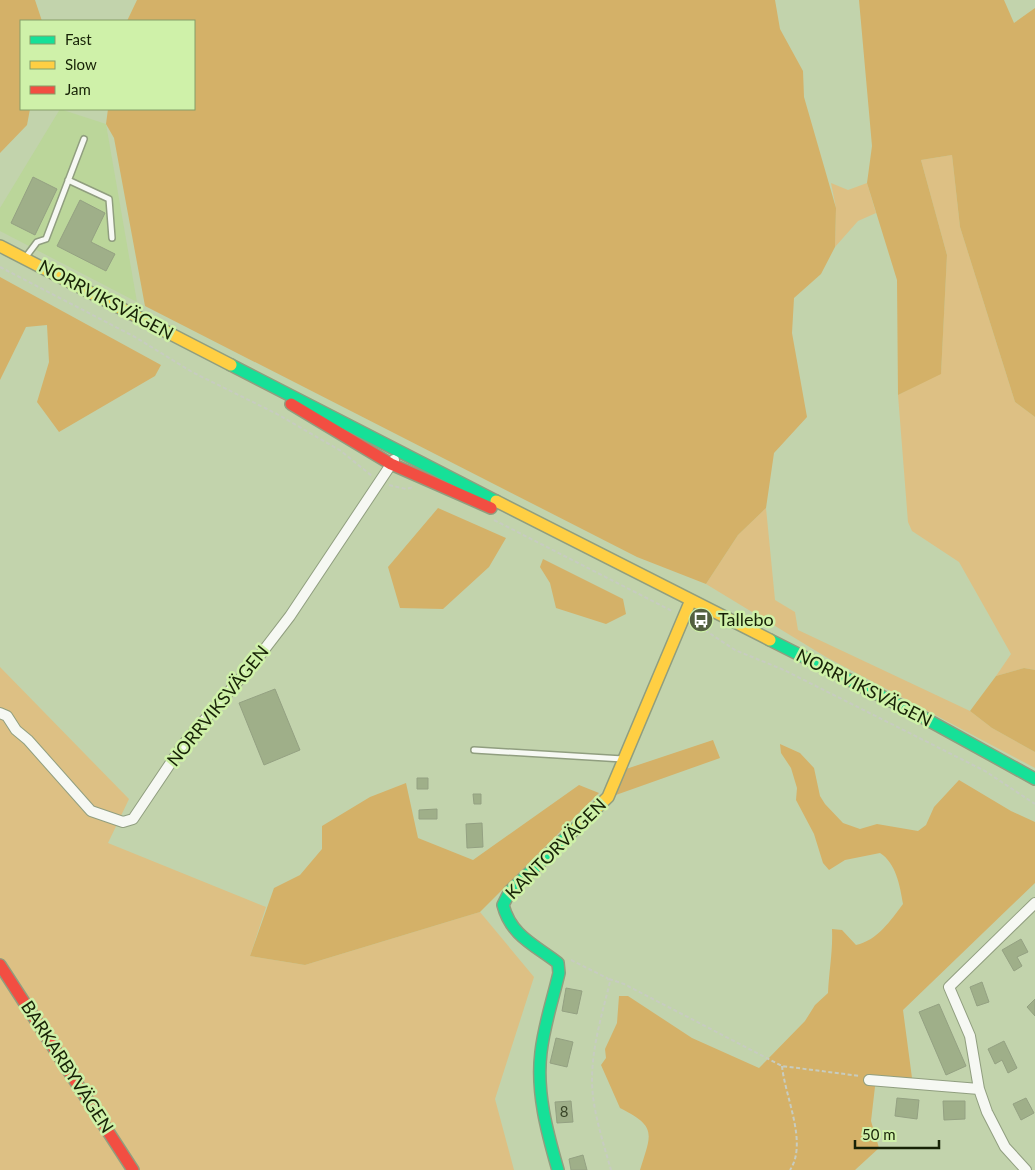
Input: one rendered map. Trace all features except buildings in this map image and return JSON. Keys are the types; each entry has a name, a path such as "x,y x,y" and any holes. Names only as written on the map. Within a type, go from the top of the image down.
{"street":[{"name":"NORRVIKSVÄGEN","path":"0,246 312,405 399,452 917,714 1035,779"},
{"name":"NORRVIKSVÄGEN","path":"212,355 391,464 587,547"},
{"name":"NORRVIKSVÄGEN","path":"312,405 356,422 419,456 470,488"},
{"name":"NORRVIKSVÄGEN","path":"0,723 16,730 28,740 91,811 123,822 133,819 170,762 254,663 290,616 399,452"},
{"path":"624,758 691,600"},
{"name":"NORRVIKSVÄGEN","path":"0,713 7,716 16,730"},
{"name":"KANTORVÄGEN","path":"558,1170 541,1093 540,1072 541,1052 558,973 558,963 514,932 508,924 502,905 510,891 608,797 624,758"},
{"path":"1026,1170 995,1132 979,1089 970,1036 949,987 1035,903"},
{"name":"BARKARBYVÄGEN","path":"0,965 134,1170"},
{"path":"869,1080 979,1089"}],"lane":[{"path":"25,258 37,242 46,239 84,138"},
{"path":"68,180 109,199 112,238"},
{"path":"474,750 624,758"}],"path":[{"path":"0,267 135,337 192,372 277,414 341,451 362,470 380,482 396,488 414,487"},
{"path":"492,518 684,617 735,650 784,670 977,767 1035,804"},
{"path":"570,960 608,979 624,984 782,1066 863,1076 869,1080"},
{"path":"608,979 610,982 596,1042 592,1080 593,1095 611,1170"},
{"path":"782,1066 798,1142 794,1164 790,1170"}],"shaded area":[{"path":"0,0 35,0 42,20 20,20 20,110 30,110 27,125 0,153"},
{"path":"137,0 775,0 780,29 803,71 804,97 836,208 835,247 821,274 794,298 792,333 807,417 774,453 766,508 738,535 706,584 637,557 145,306 114,138 106,124 108,110 195,110 195,20 127,20"},
{"path":"859,0 1004,0 1014,23 1035,8 1035,417 1015,402 960,227 952,155 921,160 947,255 941,374 898,395 897,280 867,183 872,146"},
{"path":"59,110 106,124 137,302 0,231 0,208"},
{"path":"952,155 960,227 1015,402 1035,417 1035,670 1024,668 996,676 1011,654 959,562 912,531 908,522 898,395 941,373 947,255 921,160"},
{"path":"831,183 848,190 867,183 876,213 858,221 835,247 836,208"},
{"path":"0,277 161,365 155,376 59,432 37,402 49,362 47,325 26,327 0,380"},
{"path":"438,508 506,538 489,567 443,609 400,608 388,567"},
{"path":"766,508 775,600 795,612 798,630 970,711 992,728 1035,752 1035,768 826,657 706,584 738,535"},
{"path":"543,559 623,599 626,614 606,624 556,608 550,583 540,567"},
{"path":"0,667 129,799 108,843 266,907 250,956 305,965 480,912 534,977 495,1099 514,1170 0,1170"},
{"path":"1024,668 1035,670 1035,752 992,728 970,711 996,676"},
{"path":"713,740 720,758 613,796 620,771"},
{"path":"780,744 800,753 814,768 820,796 825,804 843,823 860,829 877,824 918,831 926,825 934,807 959,780 1011,811 1035,822 1035,883 903,1010 912,1078 876,1078 871,1121 879,1148 855,1170 640,1170 649,1140 646,1126 620,1108 601,1065 606,1058 605,1049 617,1023 619,996 628,996 692,1038 759,1068 805,1021 815,1005 828,993 832,929 842,930 856,945 871,939 883,929 903,904 894,869 880,853 845,860 829,870 823,863 814,834 796,800 797,788 791,768 781,753"},
{"path":"406,783 418,838 473,860 579,785 599,793 480,912 305,965 250,956 274,888 300,875 322,849 322,826 370,797"}],"traffic: fast":[{"path":"231,365 496,501"},
{"path":"770,640 917,714 1035,779"},
{"path":"558,1170 544,1112 540,1082 544,1032 559,973 558,963 518,932 512,925 503,905 510,891 576,828"}],"traffic: slow":[{"path":"0,246 231,365"},
{"path":"496,501 770,640"},
{"path":"576,828 608,797 691,600"}],"traffic: jam":[{"path":"291,404 391,464 491,508"},
{"path":"0,965 133,1170"}],"place":[{"name":"Tallebo","path":"701,620"}]}
